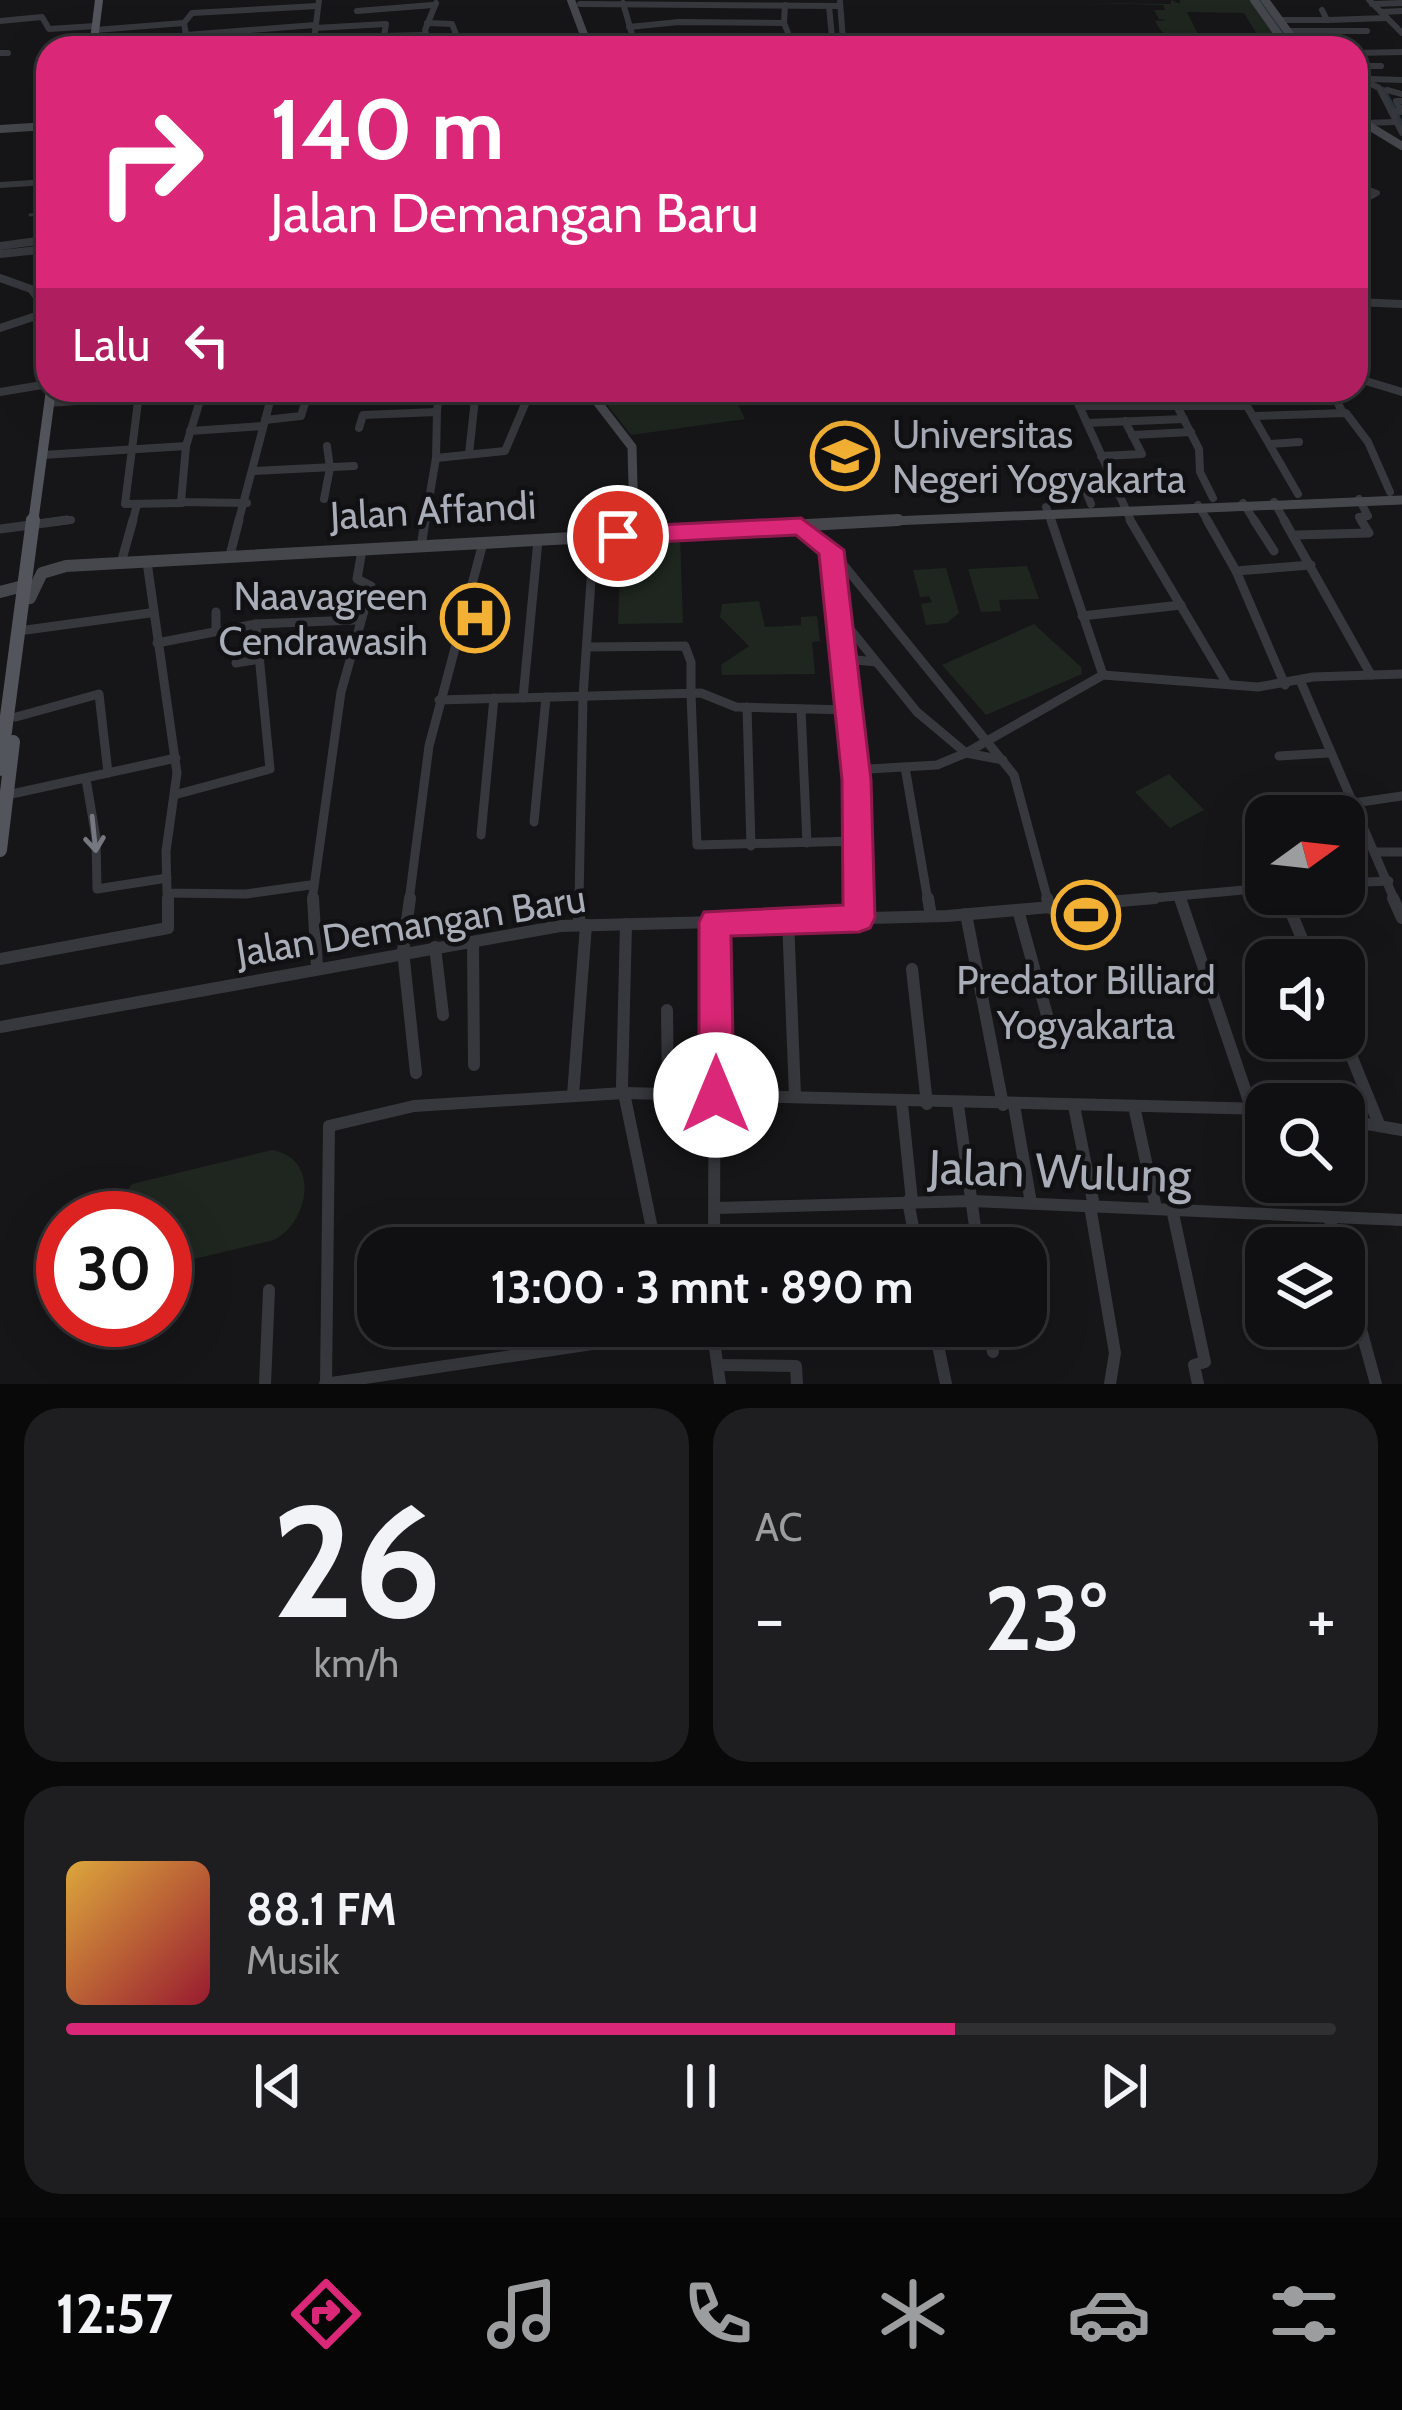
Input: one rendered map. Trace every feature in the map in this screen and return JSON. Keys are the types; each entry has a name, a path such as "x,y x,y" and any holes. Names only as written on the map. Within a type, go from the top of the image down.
{"main road":[{"path":"1254,0 1280,36"},
{"path":"1265,0 1291,36"},
{"path":"94,36 97,1"},
{"path":"575,2 585,36"},
{"path":"1368,126 1402,146"},
{"path":"0,129 36,127"},
{"path":"0,770 26,630 49,402"},
{"path":"597,402 632,447 634,532"},
{"name":"Jalan Affandi","path":"1047,510 1091,504 1198,505 1398,495"},
{"name":"Jalan Affandi","path":"30,577 66,566 122,560 1213,498 1360,497"},
{"name":"Jalan Affandi","path":"363,547 904,518"},
{"name":"Jalan Affandi","path":"30,577 122,560 230,554"},
{"path":"0,592 66,566"},
{"path":"0,850 16,717 8,648 30,577"}],"street":[{"path":"314,36 315,28 318,3 193,13 185,16 184,23 185,34 315,28 338,28 359,27 386,25 384,36 426,35 435,2 356,7 359,27"},
{"path":"575,2 839,3 843,36"},
{"path":"1371,2 1402,7"},
{"path":"1371,2 1401,32"},
{"path":"623,3 632,36"},
{"path":"785,5 789,36"},
{"path":"829,6 832,36"},
{"path":"1386,17 1402,7"},
{"path":"1280,20 1348,14 1402,20"},
{"path":"0,22 43,17 51,29 184,23"},
{"path":"428,23 452,24 455,36"},
{"path":"628,24 784,23"},
{"path":"130,36 132,27"},
{"path":"239,31 239,36"},
{"path":"1287,31 1367,31"},
{"path":"1351,31 1355,36"},
{"path":"1368,52 1402,52"},
{"path":"1368,69 1381,66"},
{"path":"1370,79 1400,98 1397,114"},
{"path":"1370,79 1402,80"},
{"path":"1368,80 1397,114"},
{"path":"1387,91 1402,133"},
{"path":"0,185 36,183"},
{"path":"0,250 36,249"},
{"path":"0,278 36,295"},
{"path":"1368,303 1402,304"},
{"path":"0,328 36,316"},
{"path":"1368,382 1402,392"},
{"path":"0,392 36,392"},
{"path":"138,402 124,504 247,503"},
{"path":"182,503 186,446 199,402"},
{"path":"230,554 270,402"},
{"path":"190,431 302,416 306,402"},
{"path":"422,541 436,458 438,402"},
{"path":"469,454 475,402"},
{"path":"436,458 508,448 526,402"},
{"path":"1077,402 1123,505 1226,682"},
{"path":"1337,402 1368,442 1398,495"},
{"path":"1079,406 1343,412"},
{"path":"1177,406 1201,455 1200,472 1213,498"},
{"path":"359,428 363,415 437,412"},
{"path":"1252,412 1298,494"},
{"path":"1087,423 1184,418"},
{"path":"1101,456 1142,454 1124,421"},
{"path":"1132,435 1191,432"},
{"path":"1270,444 1298,442"},
{"path":"43,455 186,446"},
{"path":"324,499 330,468 328,446"},
{"path":"254,471 354,466"},
{"path":"1085,489 1091,504"},
{"path":"1296,535 1369,533 1359,518 1368,516 1360,497"},
{"path":"1274,502 1371,675"},
{"path":"1243,503 1274,550"},
{"path":"122,560 137,505"},
{"path":"1198,505 1350,795"},
{"path":"1047,510 1103,675"},
{"path":"0,529 71,520"},
{"path":"829,525 856,780 859,918"},
{"path":"801,526 832,553 1003,760 1018,785 1050,908"},
{"path":"573,1095 582,926 583,696 594,537"},
{"path":"416,1073 403,951 429,746 483,540"},
{"path":"523,698 538,540"},
{"path":"317,968 309,917 310,885 335,717 356,620 370,586 357,578 363,547"},
{"path":"0,959 168,928 167,838 178,794 176,758 150,613 147,562"},
{"path":"1236,571 1311,565"},
{"path":"1082,616 1181,605"},
{"path":"216,612 216,630"},
{"path":"836,612 917,712 965,752 1003,760"},
{"path":"26,630 150,613"},
{"path":"158,643 256,624 356,620"},
{"path":"178,794 270,770 256,624"},
{"path":"586,647 685,646 690,653 697,845 858,841"},
{"path":"236,663 260,658"},
{"path":"842,667 856,660 876,662"},
{"path":"856,780 869,770 937,765 1103,675 1295,685 1402,674"},
{"path":"16,717 99,694 108,773"},
{"path":"440,700 692,694 748,707 848,710"},
{"path":"534,822 546,697"},
{"path":"481,835 494,698"},
{"path":"748,707 751,847"},
{"path":"801,710 807,843"},
{"path":"1279,756 1328,753"},
{"path":"7,795 176,758"},
{"path":"854,762 869,770"},
{"path":"905,767 931,916"},
{"path":"86,779 96,838 97,890 167,878"},
{"path":"1346,787 1368,799"},
{"path":"1365,800 1402,796"},
{"path":"1365,828 1401,904 1402,918"},
{"path":"1376,852 1402,852"},
{"path":"1365,882 1389,881"},
{"path":"168,895 247,894 310,885"},
{"name":"Jalan Demangan Baru","path":"0,1027 403,951 582,926 931,916 1245,891"},
{"path":"1180,897 1245,1089"},
{"path":"1018,910 1050,1026"},
{"path":"966,914 1031,1203"},
{"path":"788,919 795,1096"},
{"path":"715,922 715,1227"},
{"path":"626,924 623,1090 652,1227"},
{"path":"473,942 475,1065"},
{"path":"435,947 443,1016"},
{"path":"912,969 927,1104"},
{"path":"667,1010 668,1094"},
{"path":"1353,1059 1379,1124"},
{"path":"560,1347 325,1384 328,1127 414,1106 623,1090 902,1104 1245,1107"},
{"path":"902,1104 913,1227"},
{"path":"958,1105 975,1227"},
{"path":"1074,1106 1115,1353 1108,1370 1110,1384"},
{"path":"1134,1106 1156,1208"},
{"path":"1365,1122 1402,1130"},
{"name":"Jalan Wulung","path":"715,1208 910,1201 1031,1203 1402,1220"},
{"path":"1172,1209 1204,1362 1194,1365 1198,1384"},
{"path":"1329,1216 1332,1227"},
{"path":"265,1384 268,1290"},
{"path":"1365,1344 1376,1384"},
{"path":"715,1347 720,1384"},
{"path":"938,1347 946,1384"},
{"path":"992,1347 993,1352"},
{"path":"718,1366 796,1366 797,1384"}],"shaded area":[{"path":"1171,0 1180,4 1180,0 1250,0 1276,36 1258,36 1244,13 1187,12 1199,36 1168,36 1155,21 1167,20 1159,19 1154,10 1165,10 1163,5 1083,3 1171,4"},
{"path":"605,402 737,402 745,419 631,435"},
{"path":"680,536 683,623 618,624 621,540"},
{"path":"1027,566 1039,599 999,600 1001,611 981,612 968,569"},
{"path":"946,568 959,613 947,623 926,625 921,604 932,602 929,596 920,597 913,570"},
{"path":"759,601 765,627 801,625 801,617 817,616 820,641 812,642 815,674 722,675 721,665 749,646 720,617 722,604"},
{"path":"1034,624 1081,667 1082,674 986,715 942,665"},
{"path":"1169,774 1204,810 1170,828 1135,792"},
{"path":"272,1150 298,1165 305,1191 296,1219 274,1240 192,1260 192,1191 127,1191 132,1184"}],"waterway":[{"path":"1260,0 1286,36"},
{"path":"1383,89 1394,109"},
{"path":"1396,113 1402,126"},
{"path":"30,215 36,214"}],"place":[{"name":"Universitas Negeri Yogyakarta","path":"845,456"},
{"name":"Naavagreen Cendrawasih","path":"475,618"},
{"name":"Predator Billiard Yogyakarta","path":"1086,915"}],"route":[{"path":"618,536 801,526 831,550 856,780 859,918 715,922 716,1095"}]}
